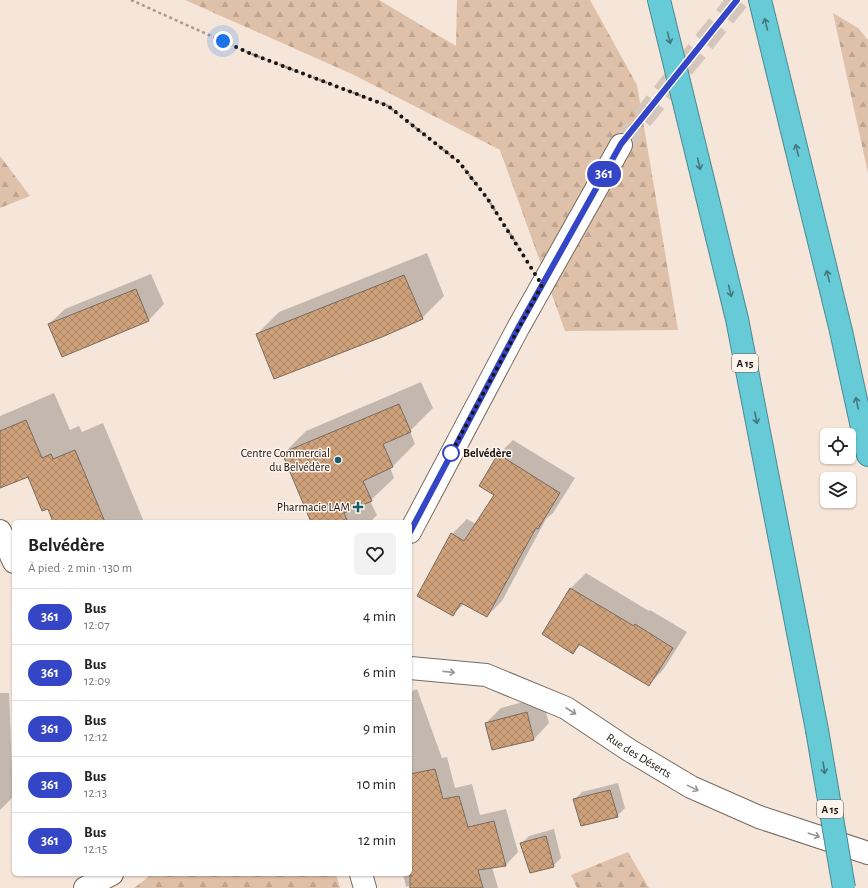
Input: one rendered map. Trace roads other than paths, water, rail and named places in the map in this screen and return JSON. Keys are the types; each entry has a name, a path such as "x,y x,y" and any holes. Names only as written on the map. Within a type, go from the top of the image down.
{"highway":[{"name":"A 15","path":"660,0 737,319 817,730 844,888"},
{"path":"760,0 841,331 868,455"}],"street":[{"path":"412,528 472,413 621,144"},
{"path":"0,531 12,558"},
{"name":"Rue des Déserts","path":"412,668 486,675 566,708 629,750 691,787 759,817 868,853"},
{"path":"85,888 108,876"},
{"path":"362,876 365,888"}],"tunnel":[{"path":"621,145 738,0"}],"place":[{"name":"Belvédère","path":"451,453"},
{"name":"Centre Commercial du Belvédère","path":"338,460"},
{"name":"Pharmacie LAM","path":"358,507"}]}
